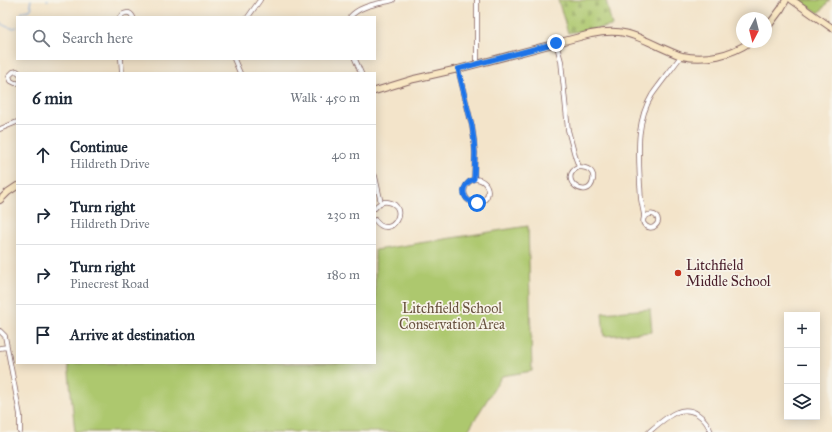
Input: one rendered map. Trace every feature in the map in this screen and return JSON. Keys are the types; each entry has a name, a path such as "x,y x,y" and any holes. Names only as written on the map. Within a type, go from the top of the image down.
{"street":[{"path":"249,16 260,0"},
{"path":"351,16 360,9 393,0"},
{"path":"477,0 477,64"},
{"path":"772,21 786,0"},
{"path":"792,0 832,28"},
{"path":"121,16 125,13 132,16"},
{"path":"376,91 414,79 606,31 628,33 681,56 719,56 733,52 740,48"},
{"path":"556,43 561,61 568,130 579,167"},
{"path":"645,217 641,202 639,136 641,126 647,106 652,96 681,56"},
{"path":"121,60 122,72"},
{"path":"234,60 240,72"},
{"path":"355,60 361,72"},
{"path":"458,69 472,126 475,153 474,179"},
{"path":"16,83 11,82 9,76 13,72 18,72"},
{"path":"0,129 16,122"},
{"path":"579,167 587,168 592,173 592,184 586,189 579,189 573,184 572,181 573,171 579,167"},
{"path":"474,179 478,179 485,183 488,190 487,197 481,202 477,203 469,201 466,198 464,191 467,183 474,179"},
{"path":"376,180 381,203"},
{"path":"0,200 16,187"},
{"path":"376,207 381,203 388,202 394,204 399,213 398,220 393,225 387,227 381,226 376,221"},
{"path":"0,331 5,336 7,346 20,415 20,432"},
{"path":"0,348 7,346"},
{"path":"649,432 675,413 686,410 699,414 709,425 711,432"}],"green space":[{"path":"558,0 606,0 612,26 568,33"},
{"path":"799,0 830,0 819,13"},
{"name":"Litchfield School Conservation Area","path":"528,226 532,371 502,376 467,432 75,432 68,364 376,364 376,250"},
{"path":"650,309 652,332 604,336 602,313"}],"waterway":[{"path":"20,16 23,11 30,10 32,7 30,4 31,0"},
{"path":"0,23 10,28 16,28"}],"place":[{"name":"Litchfield Middle School","path":"678,273"}],"route":[{"path":"477,203 469,201 464,195 467,183 474,179 475,153 472,126 458,69 556,43"}]}
